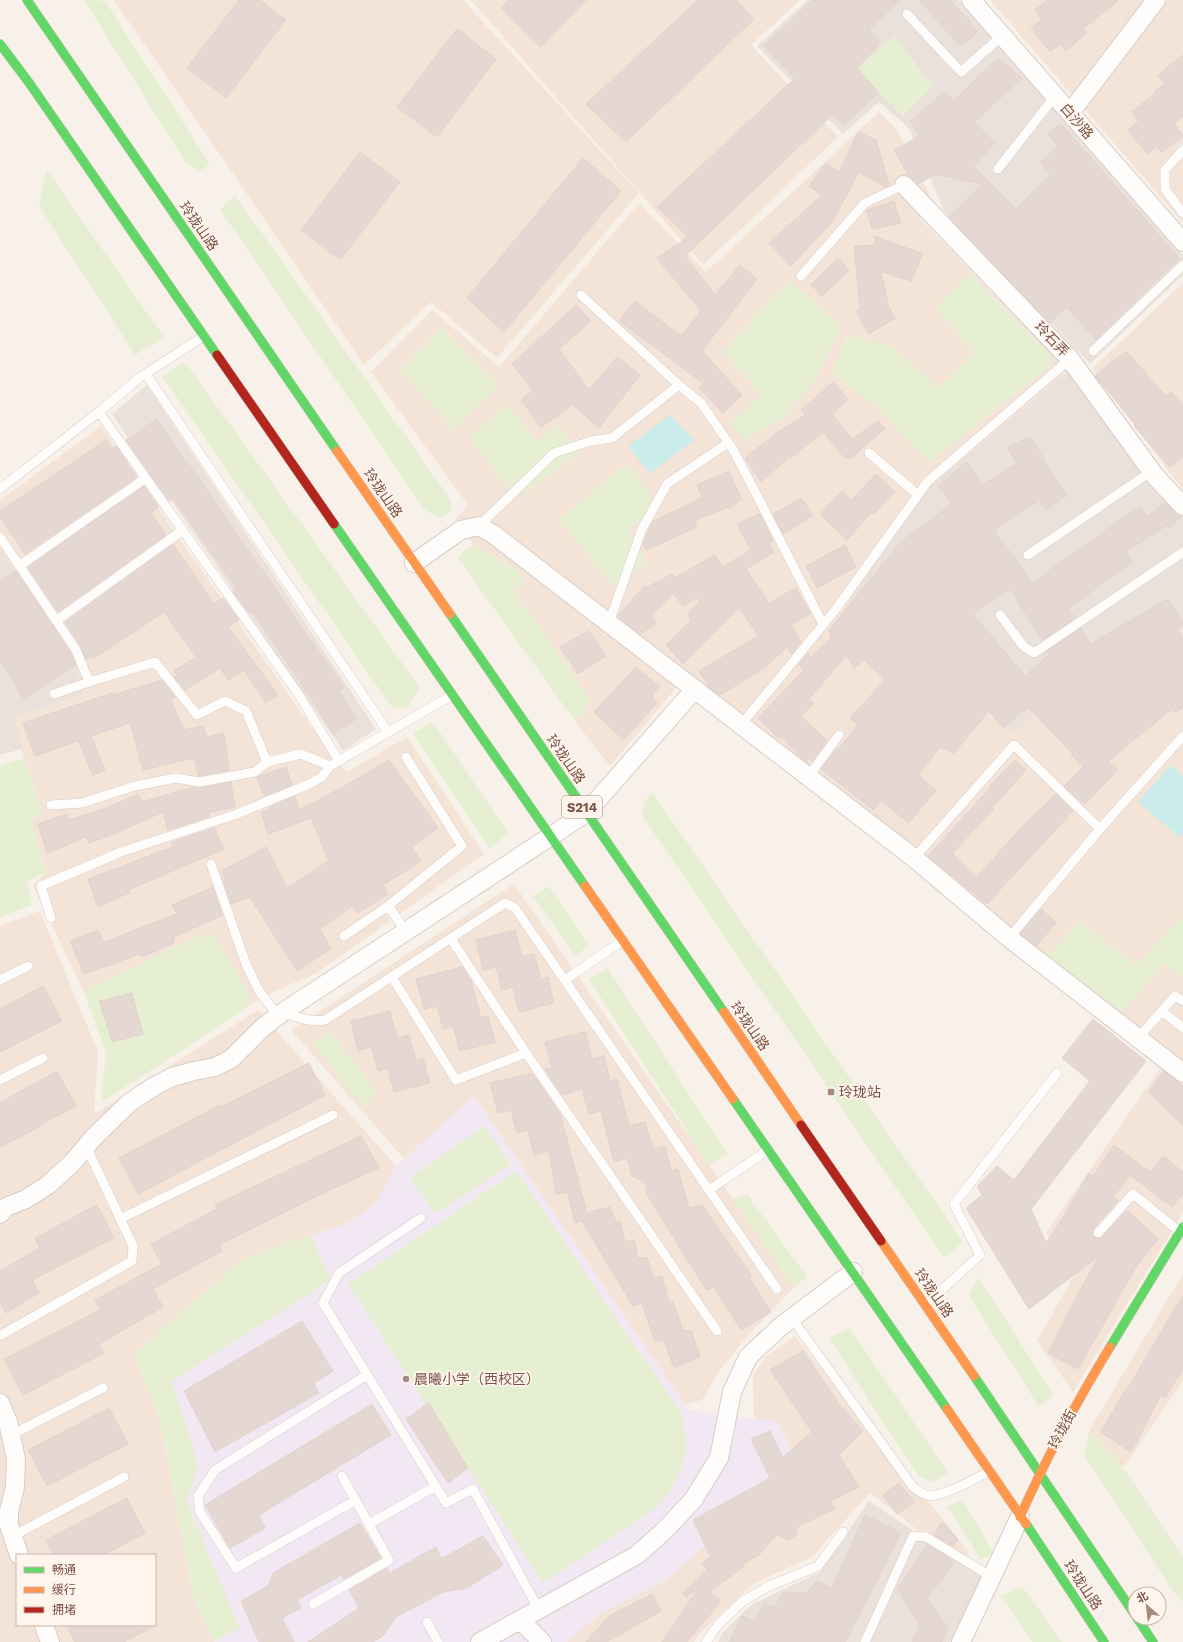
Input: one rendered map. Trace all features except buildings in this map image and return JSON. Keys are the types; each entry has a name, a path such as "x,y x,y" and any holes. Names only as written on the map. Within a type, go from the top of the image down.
{"main road":[{"name":"玲珑山路","path":"27,0 1040,1472 1127,1603"},
{"name":"玲珑山路","path":"0,44 30,84 853,1272 990,1471 1104,1642"},
{"name":"玲珑街","path":"1020,1517 1040,1472 1075,1406 1182,1230"},
{"path":"1142,1626 1153,1642"}],"street":[{"name":"白沙路","path":"971,0 1183,242"},
{"path":"1070,113 1156,0"},
{"name":"玲石弄","path":"904,185 1070,358 1152,471 1183,506"},
{"path":"414,564 461,530 479,526 493,534 914,858 1009,938 1183,1073"},
{"path":"2,1209 26,1199 48,1185 72,1163 86,1146 129,1103 153,1087 172,1077 215,1067 230,1059 261,1028 280,1014 586,813 694,689"},
{"path":"480,1642 637,1555 666,1529 693,1500 719,1458 732,1392 748,1357 780,1327 853,1272"},
{"path":"0,1403 8,1422 16,1459 15,1488 9,1511 9,1525 6,1533 18,1554"},
{"name":"玲珑街","path":"961,1642 1020,1517"},
{"path":"520,1620 542,1642"},
{"path":"44,1626 50,1642"}],"lane":[{"path":"907,14 961,72 1002,36"},
{"path":"998,169 1055,96"},
{"path":"1183,150 1165,170 1165,189 1183,213"},
{"path":"801,276 865,203 904,185"},
{"path":"1093,352 1183,265"},
{"path":"582,295 679,385 701,403 728,443 823,624"},
{"path":"0,489 146,374 204,336"},
{"path":"741,725 823,624 928,481 1070,358"},
{"path":"146,374 388,732"},
{"path":"479,526 554,453 591,441 612,438 679,385"},
{"path":"99,412 297,692 339,761"},
{"path":"609,623 642,529 667,484 728,443"},
{"path":"869,453 918,495"},
{"path":"1028,555 1152,471"},
{"path":"19,566 146,478"},
{"path":"56,621 183,530"},
{"path":"0,537 76,650 89,682"},
{"path":"1000,615 1024,646 1034,653 1183,552"},
{"path":"54,694 155,662 197,715 225,701 246,711 267,762"},
{"path":"51,918 41,886 122,852 237,814 309,784 322,777 330,766 452,694"},
{"path":"808,777 839,735"},
{"path":"1009,938 1100,829 1183,736"},
{"path":"914,858 1014,745 1100,829"},
{"path":"51,805 82,803 135,786 176,778 198,782 254,772 267,762 301,754 330,766"},
{"path":"344,936 388,906 462,846 406,757"},
{"path":"212,864 246,964 259,991 280,1014 303,1020 325,1020 505,903 515,908 777,1289"},
{"path":"388,906 406,931"},
{"path":"450,939 526,1053 717,1331"},
{"path":"564,980 623,940"},
{"path":"0,980 28,966"},
{"path":"392,977 456,1080 526,1053"},
{"path":"1138,1038 1175,996 1183,1000"},
{"path":"1162,1011 1183,1028"},
{"path":"0,1080 43,1058"},
{"path":"925,1305 980,1255 954,1204 1057,1073"},
{"path":"120,1219 333,1115"},
{"path":"1,1335 132,1261 133,1246 86,1146"},
{"path":"709,1190 768,1150"},
{"path":"1098,1233 1133,1194 1182,1230"},
{"path":"421,1218 339,1272 323,1303 446,1503 472,1490 539,1610"},
{"path":"792,1318 913,1487 926,1495 936,1495 951,1490 990,1471"},
{"path":"356,1500 236,1568 200,1512 198,1496 214,1470 367,1375"},
{"path":"11,1435 103,1388"},
{"path":"313,1604 389,1560 342,1476"},
{"path":"6,1533 124,1477"},
{"path":"369,1524 436,1486"},
{"path":"706,1642 718,1625 743,1601 769,1586 818,1566 842,1532"},
{"path":"865,1642 913,1536 926,1537 992,1577"},
{"path":"427,1622 437,1641"}],"shaded area":[{"path":"114,0 463,0 639,193 497,358 431,302 364,365"},
{"path":"471,0 800,0 751,45 838,137 703,265"},
{"path":"808,0 958,0 1183,256 1183,275 1090,364 944,211 909,128 879,102 843,134 757,46"},
{"path":"990,0 1183,0 1183,223"},
{"path":"879,112 897,130 933,201 919,218 1069,371 929,486 1061,687 1141,653 1183,625 1183,1063 689,673 610,766 574,720 584,713 589,698 514,591 524,581 516,569 473,545 456,519 468,505 371,372 432,310 499,367 639,203 706,272"},
{"path":"1183,283 1183,489 1092,369"},
{"path":"1069,371 1160,493 1183,517 1183,625 1061,687 1014,734 849,598 929,486"},
{"path":"147,385 376,729 343,751 112,414"},
{"path":"101,426 310,725 347,772 407,737 484,854 317,973 273,992 127,1072 86,996 33,886 46,872 30,821 42,810 24,758 14,717 83,695 71,655 0,548 0,500"},
{"path":"0,548 71,655 83,695 14,717 22,749 0,755"},
{"path":"514,884 794,1287 746,1338 718,1373 702,1400 685,1405 474,1096 404,1159 291,1030"},
{"path":"40,911 98,1052 94,1114 258,1010 396,1166 375,1204 348,1223 245,1257 135,1354 159,1416 194,1599 215,1642 0,1642 0,926"},
{"path":"1162,1066 1183,1084 1183,1213 1073,1392 1037,1341 1075,1274 1046,1233"},
{"name":"晨曦小学（西校区）","path":"474,1096 689,1410 778,1422 811,1491 707,1544 669,1578 599,1614 566,1642 215,1642 194,1599 159,1416 134,1354 245,1257 348,1223 375,1204 396,1166"},
{"path":"1183,1274 1183,1381 1123,1468 1089,1431"},
{"path":"795,1336 969,1552 959,1562 870,1493 812,1557 755,1583 698,1635 694,1642 566,1642 599,1614 669,1578 707,1544 812,1491 778,1422 754,1418 753,1376 765,1357"},
{"path":"869,1501 982,1577 950,1642 718,1642 723,1632 751,1605 820,1572"}],"green space":[{"path":"84,0 105,1 210,164 198,172 186,163"},
{"path":"894,36 933,86 903,116 879,93 857,68"},
{"path":"46,169 164,337 135,355 39,206"},
{"path":"235,195 451,500 451,512 438,518 425,510 220,210"},
{"path":"970,274 1052,357 1048,368 929,462 877,407 833,374 846,336 890,345 939,388 975,352 935,308"},
{"path":"790,281 841,326 816,379 782,419 745,439 730,423 762,394 722,352"},
{"path":"442,328 498,386 453,430 401,369"},
{"path":"185,362 420,688 408,707 393,709 162,376"},
{"path":"507,405 537,441 558,425 580,453 518,498 469,438"},
{"path":"626,464 660,507 628,529 647,563 614,586 559,520"},
{"path":"473,545 516,569 525,581 514,591 589,698 584,713 574,720 457,557"},
{"path":"433,722 508,833 490,849 413,733"},
{"path":"24,758 42,811 30,821 46,872 27,882 32,905 0,917 0,766"},
{"path":"652,792 963,1242 944,1258 643,817 643,803"},
{"path":"548,886 590,945 575,956 533,896"},
{"path":"1183,916 1183,977 1164,963 1123,1012 1047,956 1080,921 1136,965"},
{"path":"203,934 214,935 249,995 249,1006 101,1103 106,1053 84,992"},
{"path":"608,968 727,1154 709,1165 589,979"},
{"path":"331,1032 377,1093 363,1106 313,1043"},
{"path":"484,1126 511,1164 435,1214 410,1178"},
{"path":"516,1171 681,1413 686,1438 686,1455 680,1473 670,1491 655,1509 543,1583 348,1284"},
{"path":"747,1194 807,1277 794,1287 733,1199"},
{"path":"310,1235 331,1280 172,1381 198,1465 187,1503 240,1628 214,1641 194,1599 159,1416 134,1354 245,1257"},
{"path":"978,1277 1054,1395 1039,1407 969,1296"},
{"path":"850,1328 948,1473 932,1482 918,1476 829,1338"},
{"path":"1089,1431 1123,1468 1183,1558 1183,1602 1172,1590 1084,1455"},
{"path":"962,1499 994,1553 981,1560 947,1507"},
{"path":"1022,1586 1062,1642 1032,1642 1001,1597"}],"water":[{"path":"670,415 694,440 650,473 628,446"},
{"path":"1171,765 1183,776 1183,833 1179,837 1138,802"}],"traffic: fast":[{"path":"27,0 337,451"},
{"path":"0,44 30,84 217,355"},
{"path":"334,524 585,886"},
{"path":"450,614 724,1012"},
{"path":"733,1099 947,1409"},
{"path":"1110,1347 1183,1227"},
{"path":"974,1376 1127,1603"},
{"path":"1026,1524 1104,1642"},
{"path":"1142,1626 1153,1642"}],"traffic: slow":[{"path":"337,451 450,614"},
{"path":"585,886 733,1099"},
{"path":"724,1012 801,1125"},
{"path":"881,1241 974,1376"},
{"path":"1020,1517 1040,1473 1062,1431 1110,1347"},
{"path":"947,1409 1026,1524"}],"traffic: jam":[{"path":"217,355 334,524"},
{"path":"801,1125 881,1241"}],"place":[{"name":"玲珑站","path":"831,1092"},
{"name":"晨曦小学（西校区）","path":"406,1379"}]}
